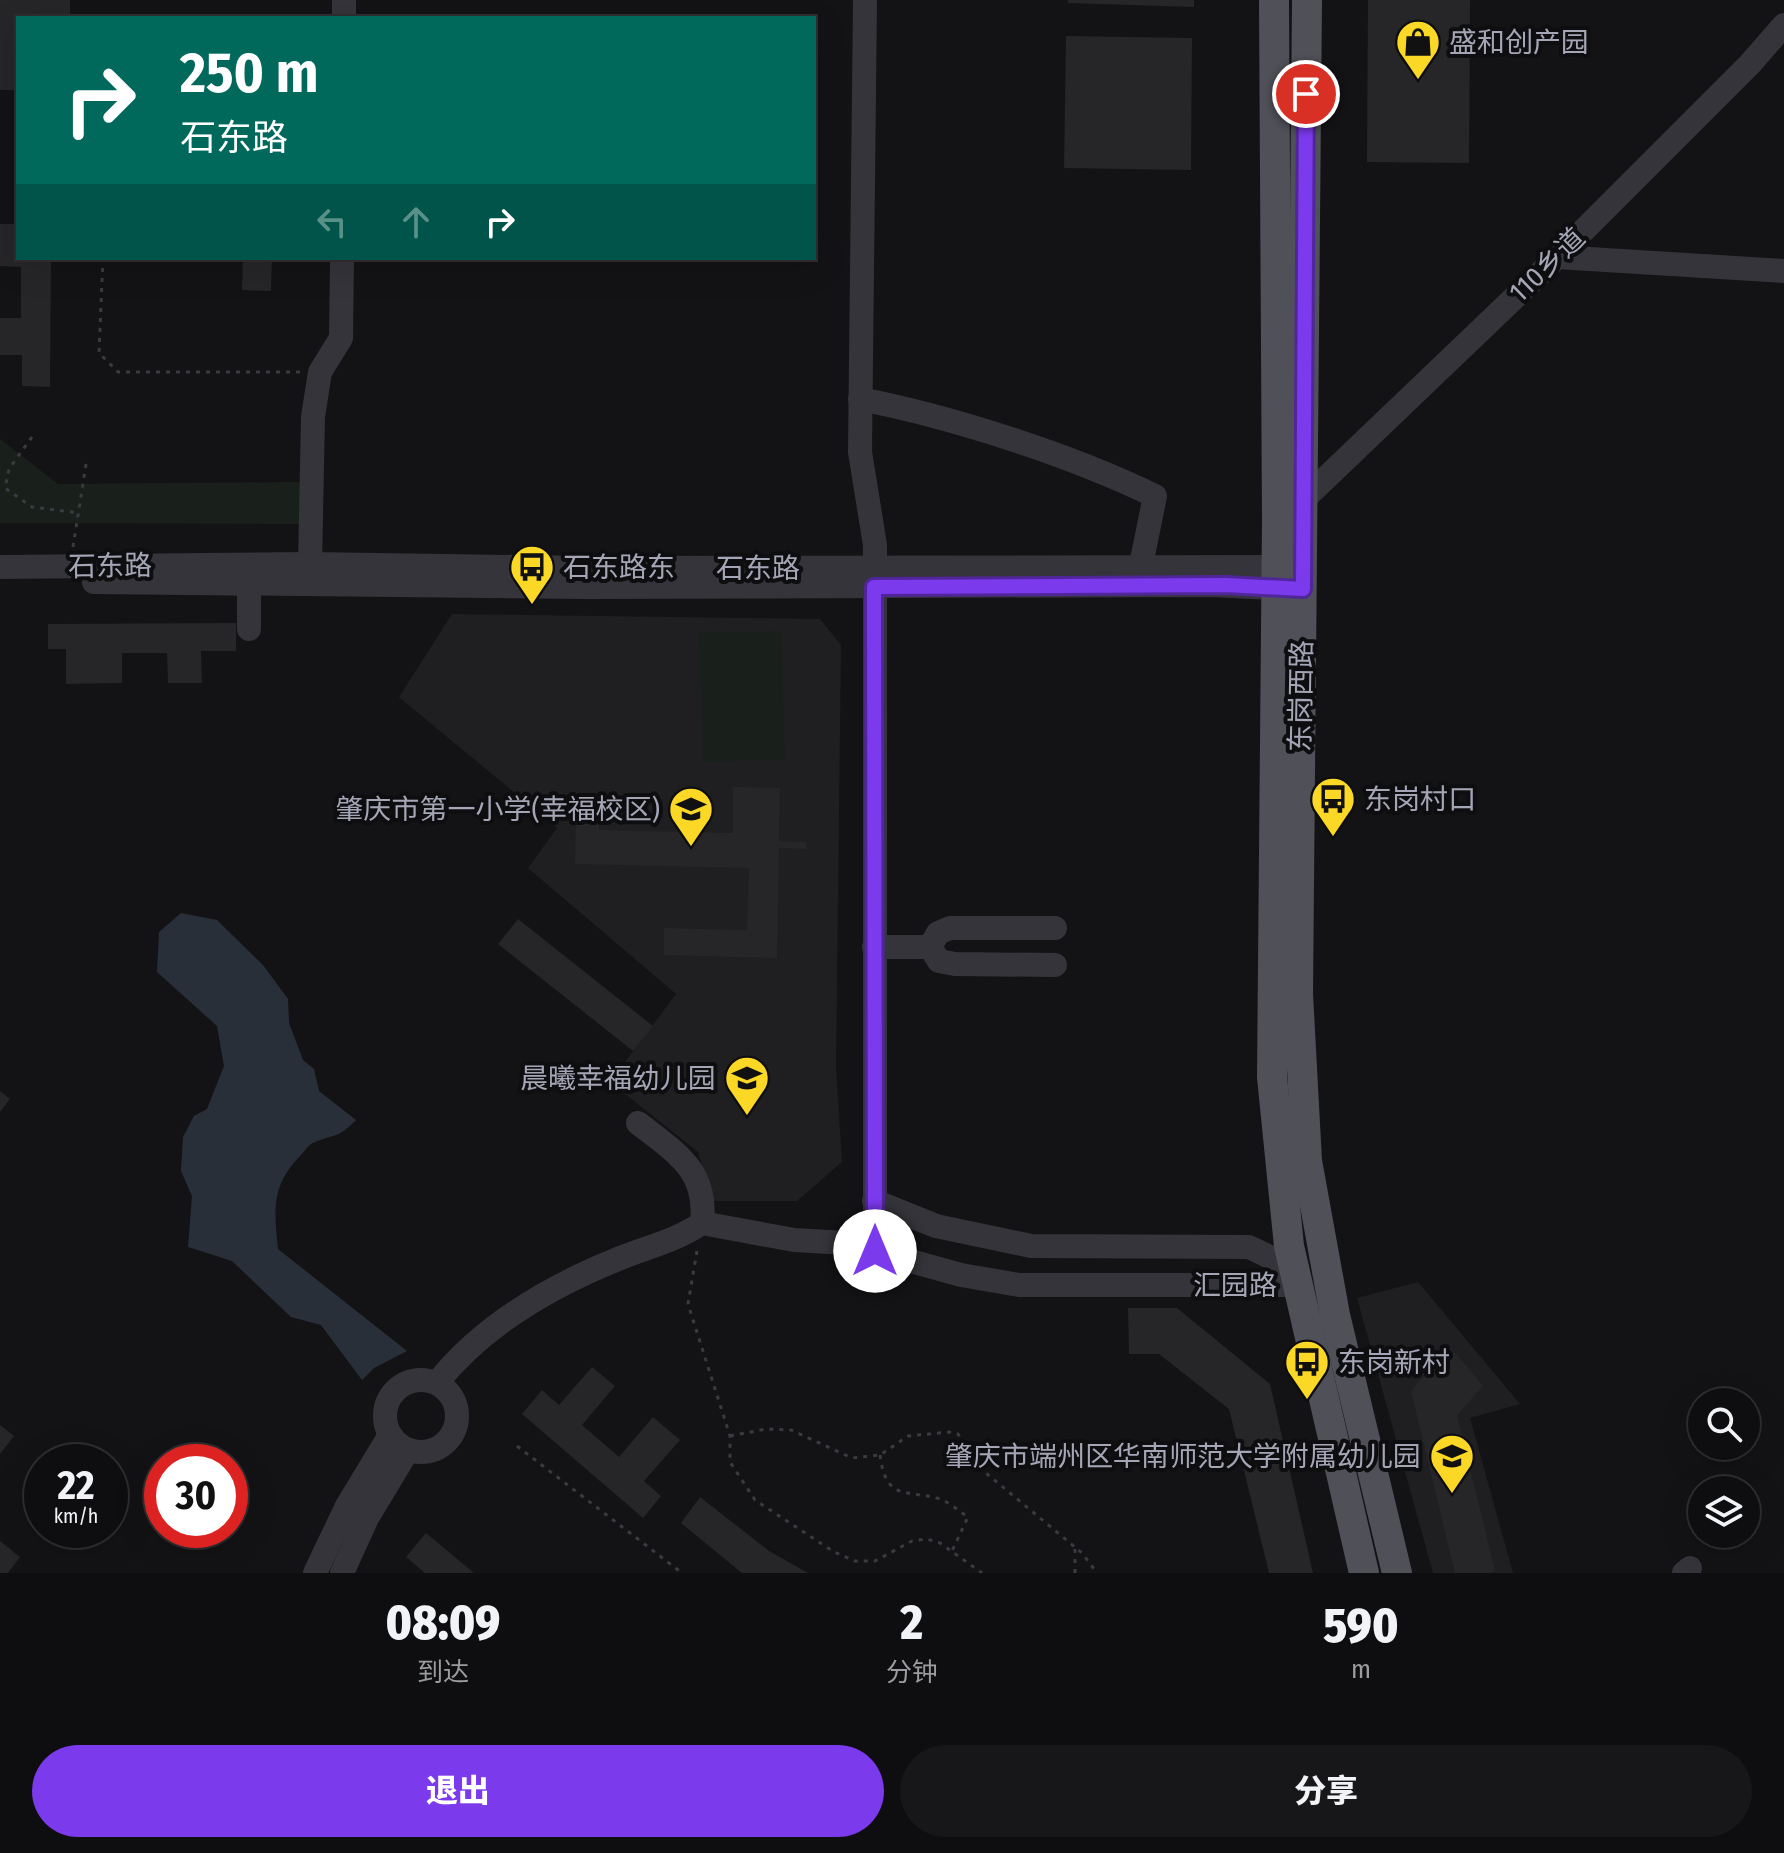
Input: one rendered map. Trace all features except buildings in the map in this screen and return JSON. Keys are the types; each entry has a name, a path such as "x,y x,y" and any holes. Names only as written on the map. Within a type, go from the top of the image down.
{"main road":[{"name":"东岗西路","path":"1274,0 1298,994 1307,1161 1335,1315 1397,1573"},
{"name":"东岗西路","path":"1307,0 1304,499 1289,578 1272,1077 1289,1246 1364,1573"}],"street":[{"path":"865,0 860,452 875,545 875,1251"},
{"name":"110乡道","path":"1304,499 1557,257 1750,64 1784,25"},
{"path":"1557,257 1784,271"},
{"path":"310,564 313,417 320,372 341,338 342,260"},
{"path":"860,399 908,408 981,432 1111,475 1155,496 1141,565"},
{"name":"石东路","path":"0,567 310,564 588,568 1226,585 1289,578"},
{"name":"石东路","path":"0,581 249,584 874,577 1141,565 1289,578"},
{"path":"249,584 249,629"},
{"path":"930,947 938,933 950,928 1055,928"},
{"path":"874,947 930,947"},
{"path":"930,947 939,961 955,964 1055,965"},
{"path":"437,1383 452,1363 489,1330 558,1287 617,1259 683,1237 702,1223 705,1201 690,1165 638,1123"},
{"name":"汇园路","path":"874,1201 936,1226 1031,1246 1249,1247 1274,1259 1298,1285"},
{"name":"汇园路","path":"702,1223 875,1251 961,1275 1019,1285 1298,1285"},
{"path":"413,1380 437,1383 454,1400 457,1425 443,1445 420,1453 399,1443 385,1413 394,1392 413,1380"},
{"path":"315,1573 347,1506 399,1443"},
{"path":"342,1573 399,1443"}],"path":[{"path":"103,260 99,353 118,372 320,372"},
{"path":"32,437 14,461 2,488 32,507 80,513"},
{"path":"68,567 80,513 86,464"},
{"path":"702,1223 688,1304 730,1436 730,1462 755,1500 834,1552 855,1561 875,1561 912,1541 927,1539 982,1573"},
{"path":"730,1436 766,1429 791,1430 852,1458 880,1455 908,1436 958,1434 980,1468 995,1484 1075,1548 1097,1573"},
{"path":"517,1446 682,1573"},
{"path":"880,1455 882,1476 895,1489 923,1499 941,1499 968,1517 952,1552"},
{"path":"1075,1548 1075,1573"}],"shaded area":[{"path":"0,439 58,484 301,482 301,524 0,523"},
{"name":"肇庆市第一小学(幸福校区)","path":"452,614 820,619 841,645 836,1067 842,1162 797,1201 712,1201 698,1152 610,1082 676,994 528,868 557,828 399,697"},
{"path":"781,631 785,759 703,762 699,633"},
{"path":"181,913 217,920 263,965 288,999 289,1023 303,1060 314,1069 319,1091 356,1120 339,1133 311,1144 291,1167 279,1188 276,1222 278,1249 407,1351 374,1368 362,1380 321,1325 291,1317 232,1261 188,1247 192,1196 181,1171 183,1137 194,1116 207,1109 224,1066 217,1026 157,972 159,932"},
{"name":"肇庆市端州区华南师范大学附属幼儿园","path":"1418,1282 1520,1404 1470,1418 1513,1573 1433,1573 1357,1298"}],"place":[{"name":"盛和创产园","path":"1418,81"},
{"name":"石东路东","path":"532,606"},
{"name":"东岗村口","path":"1333,838"},
{"name":"肇庆市第一小学(幸福校区)","path":"691,848"},
{"name":"晨曦幸福幼儿园","path":"747,1117"},
{"name":"东岗新村","path":"1307,1401"},
{"name":"肇庆市端州区华南师范大学附属幼儿园","path":"1452,1495"}],"route":[{"path":"875,1251 874,587 1226,585 1303,589 1306,94"}]}
